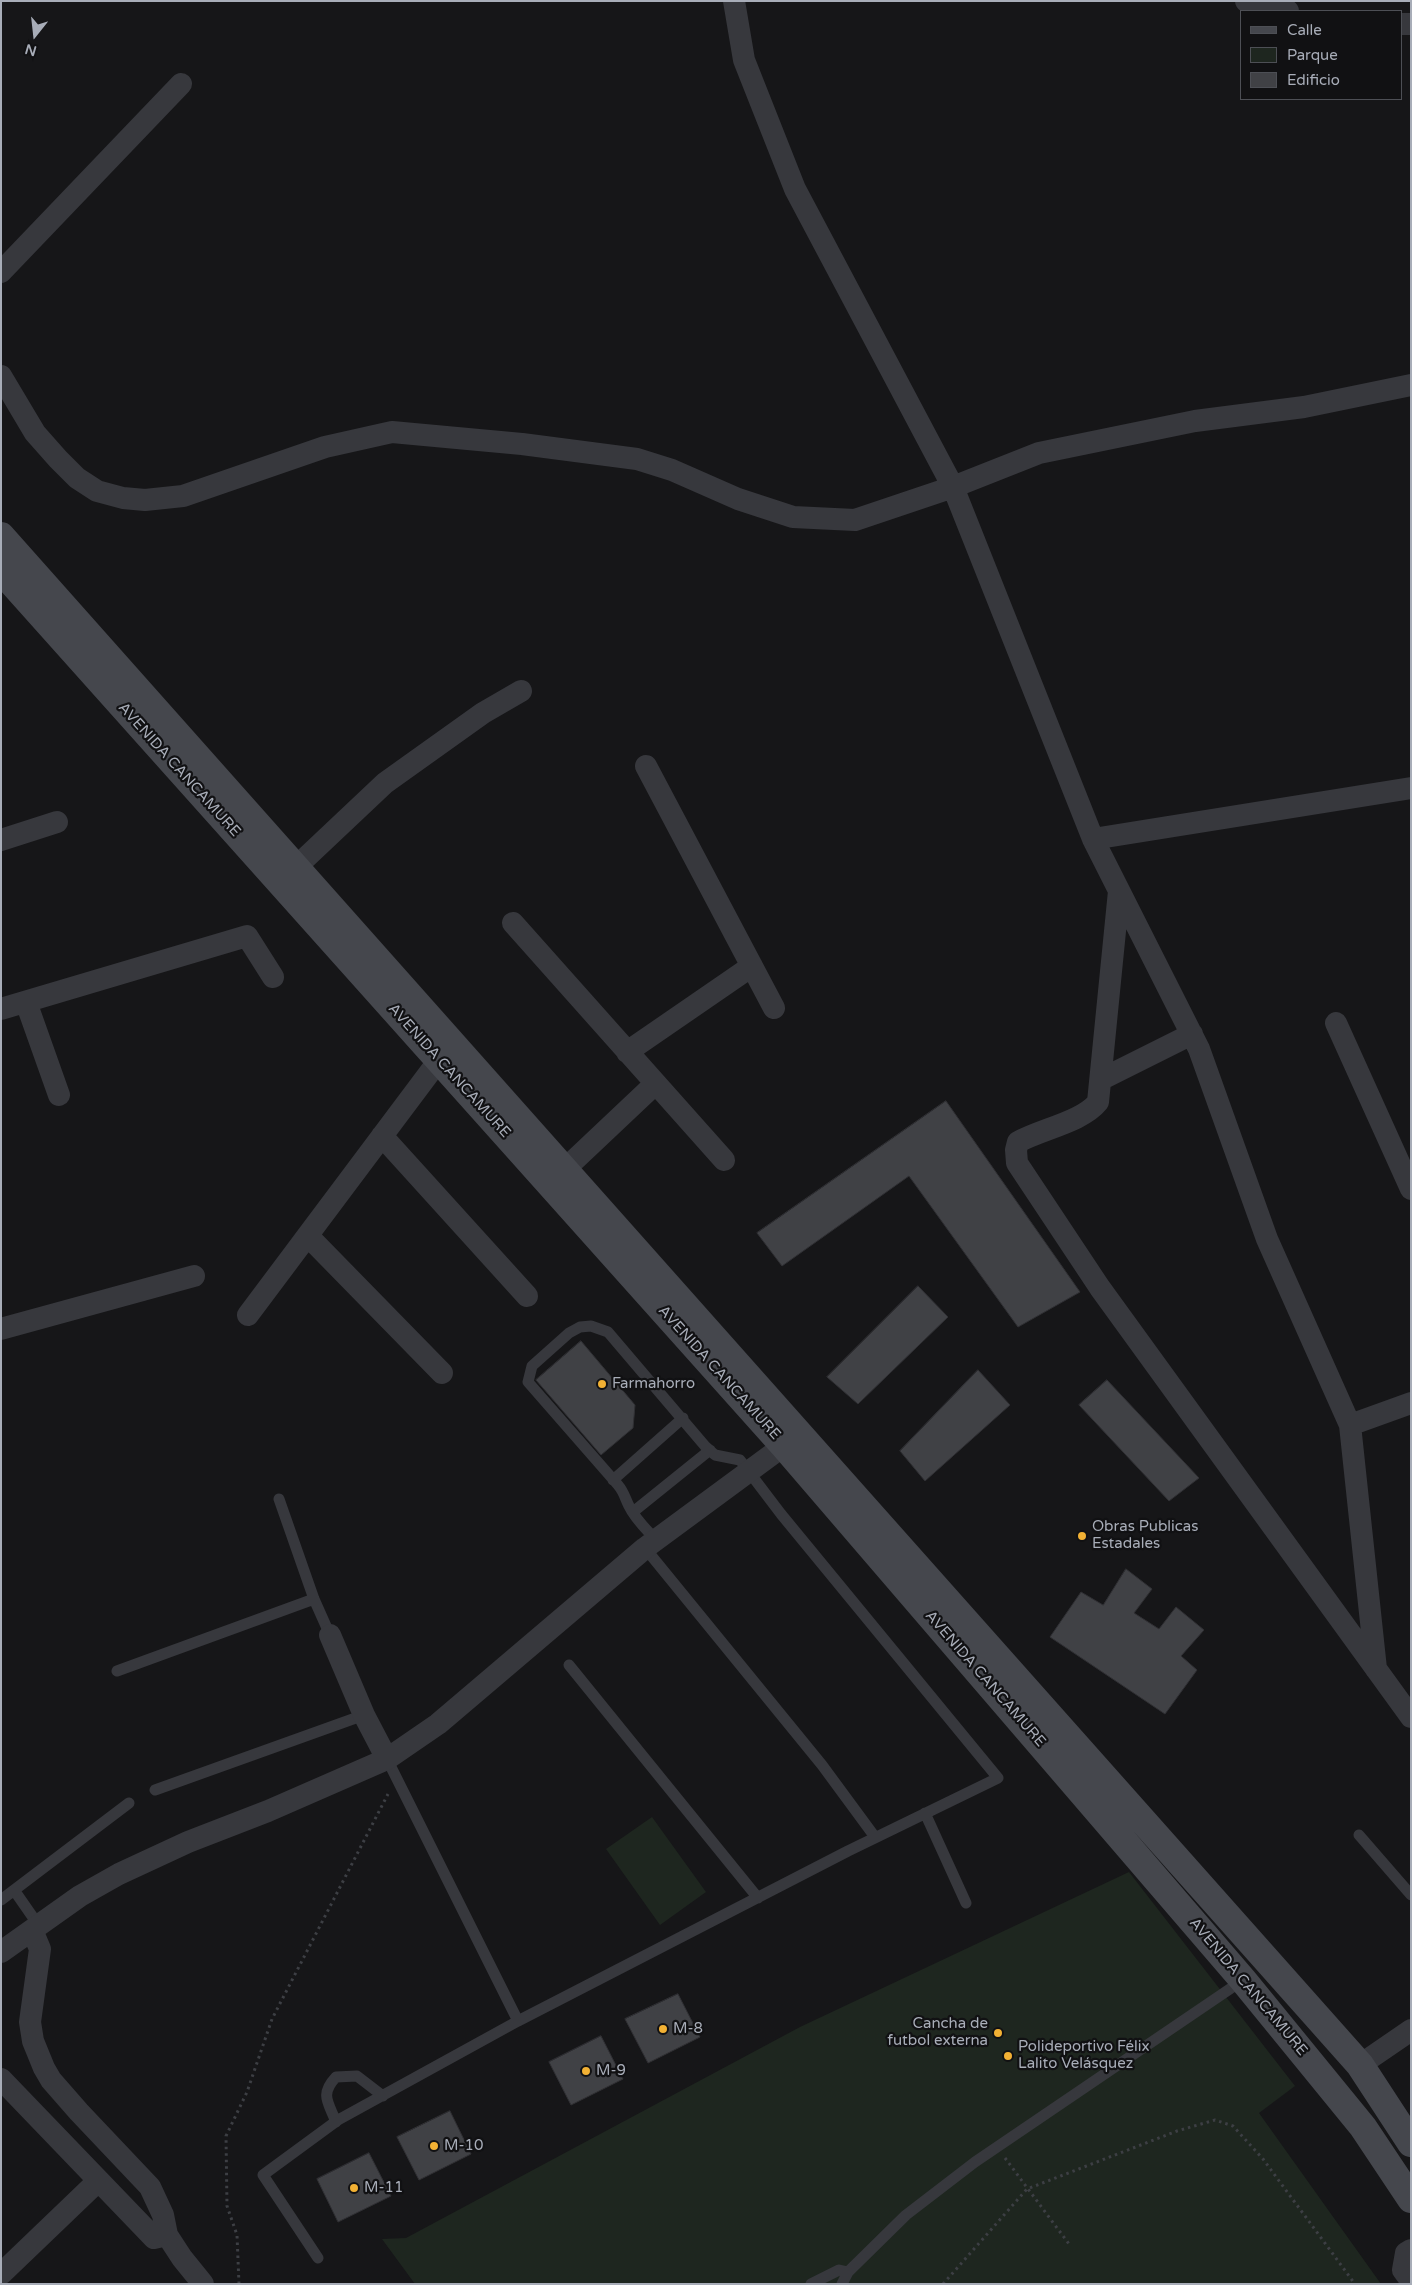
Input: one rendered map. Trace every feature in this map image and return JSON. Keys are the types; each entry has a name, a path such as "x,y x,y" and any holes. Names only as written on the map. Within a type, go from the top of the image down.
{"main road":[{"name":"AVENIDA CANCAMURE","path":"1,536 8,570 439,1060 792,1440 1268,1961 1360,2065 1411,2143"},
{"name":"AVENIDA CANCAMURE","path":"8,570 296,867 565,1169 1243,1980 1363,2127 1411,2199"}],"street":[{"path":"734,1 744,60 794,189 953,487 1093,839 1200,1050 1267,1239 1350,1425 1376,1669"},
{"path":"1246,1 1284,10"},
{"path":"1,272 181,84"},
{"path":"1,376 35,433 58,459 77,478 97,491 123,498 145,500 183,496 325,447 392,432 522,444 637,459 672,470 738,499 793,516 855,520 953,487 1039,453 1195,421 1304,408 1411,385"},
{"path":"296,867 385,783 483,713 521,691"},
{"path":"646,766 774,1008"},
{"path":"1093,839 1411,788"},
{"path":"1,840 57,822"},
{"path":"1119,891 1102,1079 1098,1102 1093,1108 1018,1142 1016,1150 1017,1163 1100,1288 1411,1717"},
{"path":"513,923 724,1160"},
{"path":"1,1010 247,936 273,978"},
{"path":"627,1052 752,966"},
{"path":"26,1002 59,1095"},
{"path":"1336,1023 1411,1189"},
{"path":"1102,1079 1192,1034"},
{"path":"248,1315 439,1060"},
{"path":"565,1169 655,1084"},
{"path":"382,1136 527,1296"},
{"path":"308,1236 442,1373"},
{"path":"1,1329 194,1276"},
{"path":"1350,1425 1411,1404"},
{"path":"4,1954 80,1896 119,1874 188,1842 268,1811 391,1769 438,1724 650,1544 792,1440"},
{"path":"330,1635 364,1714 391,1769"},
{"path":"36,1928 40,1948 30,2022 37,2053 50,2080 150,2187 163,2215 167,2236 203,2284"},
{"path":"1243,1980 1268,1961"},
{"path":"1360,2065 1411,2030"},
{"path":"1,2079 154,2238 167,2236"},
{"path":"1,2274 98,2181"},
{"path":"1411,2250 1406,2253 1403,2270 1411,2281"}],"lane":[{"path":"318,2258 263,2175 336,2122 518,2021 876,1837 998,1778 740,1460 715,1454 710,1450 608,1332 600,1328 580,1327 569,1333 532,1366 528,1382 626,1496 650,1544 876,1837"},
{"path":"613,1480 683,1418"},
{"path":"633,1512 710,1450"},
{"path":"278,1499 314,1599 330,1635"},
{"path":"117,1671 314,1599"},
{"path":"569,1665 758,1898"},
{"path":"155,1790 364,1714"},
{"path":"391,1769 518,2021"},
{"path":"1,1900 129,1804"},
{"path":"925,1813 966,1903"},
{"path":"1359,1836 1411,1895"},
{"path":"14,1890 36,1928"},
{"path":"842,2284 848,2272 906,2215 997,2147 1243,1980"},
{"path":"336,2122 326,2100 330,2084 336,2077 357,2076 382,2096"},
{"path":"811,2284 839,2270 848,2272"}],"path":[{"path":"239,2284 237,2235 227,2206 226,2136 247,2092 272,2020 391,1769"},
{"path":"943,2284 1027,2189 1177,2130 1215,2120 1234,2126 1263,2159 1355,2284"},
{"path":"997,2147 1069,2244"}],"green space":[{"path":"652,1817 706,1892 660,1925 606,1849"},
{"name":"Polideportivo Félix Lalito Velásquez","path":"1129,1872 1295,2086 1259,2113 1381,2284 415,2284 382,2239 406,2238 800,2027"}],"building":[{"path":"946,1101 1080,1292 1018,1327 909,1176 782,1266 757,1233"},
{"path":"918,1286 948,1317 858,1404 827,1377"},
{"name":"Farmahorro","path":"581,1341 635,1405 633,1428 601,1455 536,1380"},
{"path":"978,1370 1010,1405 925,1481 900,1451"},
{"path":"1107,1380 1199,1478 1169,1501 1079,1405"},
{"path":"1126,1569 1152,1589 1134,1613 1159,1629 1176,1607 1204,1630 1181,1656 1197,1670 1165,1714 1050,1637 1081,1592 1103,1605"},
{"name":"M-8","path":"678,1994 700,2037 648,2063 625,2019"},
{"name":"M-9","path":"601,2036 623,2079 571,2105 549,2062"},
{"name":"M-10","path":"450,2111 471,2154 419,2180 397,2137"},
{"name":"M-11","path":"369,2153 391,2196 338,2222 317,2179"}],"place":[{"name":"Farmahorro","path":"602,1384"},
{"name":"Obras Publicas Estadales","path":"1082,1536"},
{"name":"M-8","path":"663,2029"},
{"name":"Cancha de futbol externa","path":"998,2033"},
{"name":"Polideportivo Félix Lalito Velásquez","path":"1008,2056"},
{"name":"M-9","path":"586,2071"},
{"name":"M-10","path":"434,2146"},
{"name":"M-11","path":"354,2188"}]}
